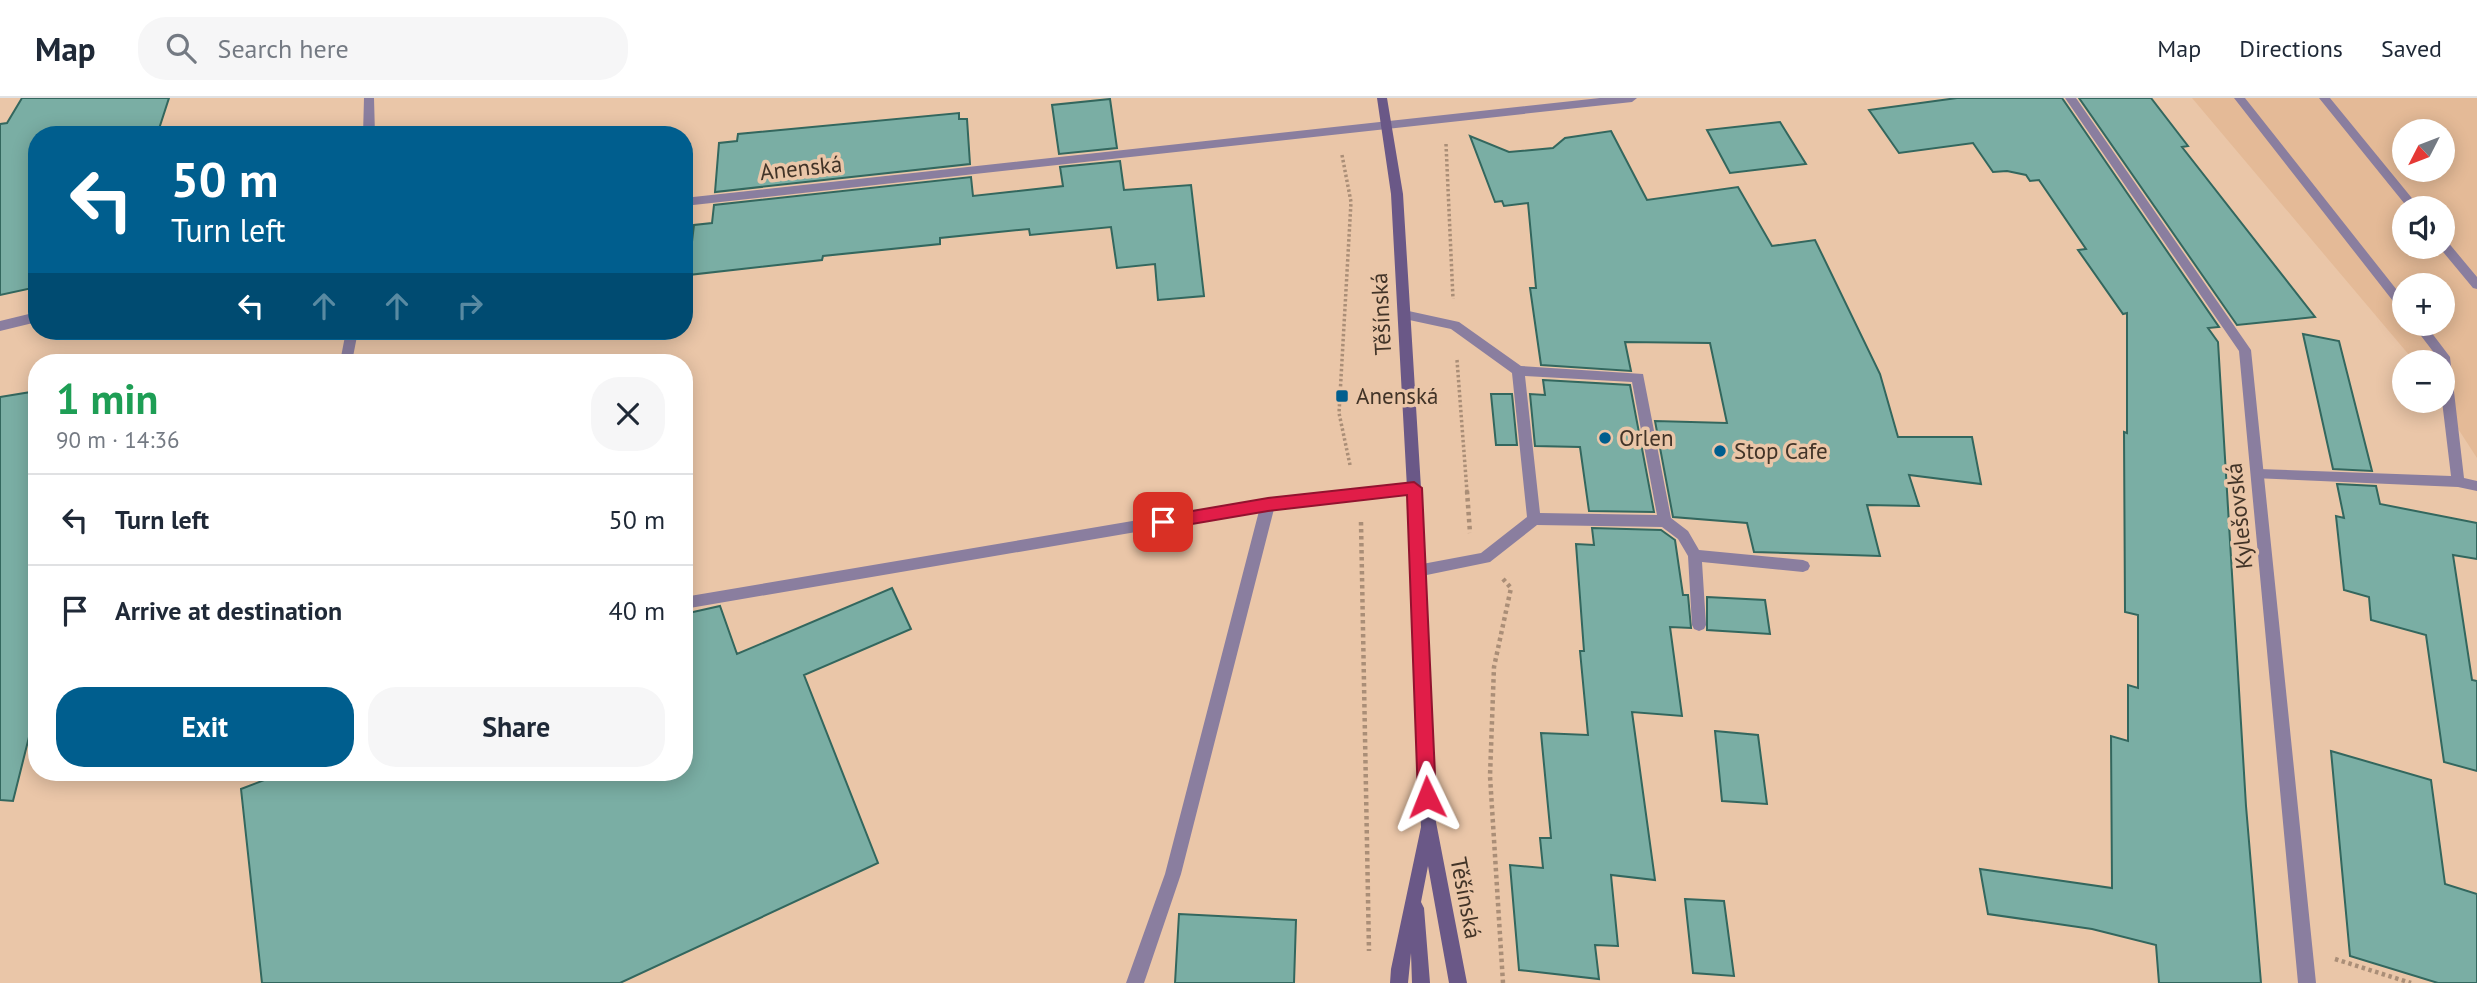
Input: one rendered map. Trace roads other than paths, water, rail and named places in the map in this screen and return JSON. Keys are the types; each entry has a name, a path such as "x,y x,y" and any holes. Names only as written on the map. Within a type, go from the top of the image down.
{"street":[{"path":"369,98 369,126"},
{"name":"Těšínská","path":"1382,98 1396,194 1404,314 1428,822 1458,983"},
{"name":"Anenská","path":"693,201 1632,98"},
{"name":"Kylešovská","path":"2070,98 2245,349 2306,983"},
{"path":"2239,98 2392,292"},
{"path":"2323,98 2404,196"},
{"path":"2455,258 2477,285"},
{"path":"1404,314 1455,325 1518,371 1637,377 1665,521"},
{"path":"0,326 28,319"},
{"path":"2427,336 2444,357 2458,482"},
{"path":"1518,371 1534,519"},
{"path":"2258,474 2458,482 2477,486"},
{"path":"693,601 1268,504 1414,488"},
{"path":"1135,983 1173,874 1268,504"},
{"path":"1417,570 1485,558 1534,519 1665,521 1683,535 1695,555 1699,625"},
{"path":"1695,555 1803,566"},
{"name":"Těšínská","path":"1399,983 1399,969 1428,822"},
{"name":"Těšínská","path":"1415,889 1421,983"}],"place":[{"name":"Anenská","path":"1342,396"},
{"name":"Orlen","path":"1605,438"},
{"name":"Stop Cafe","path":"1720,451"}]}
